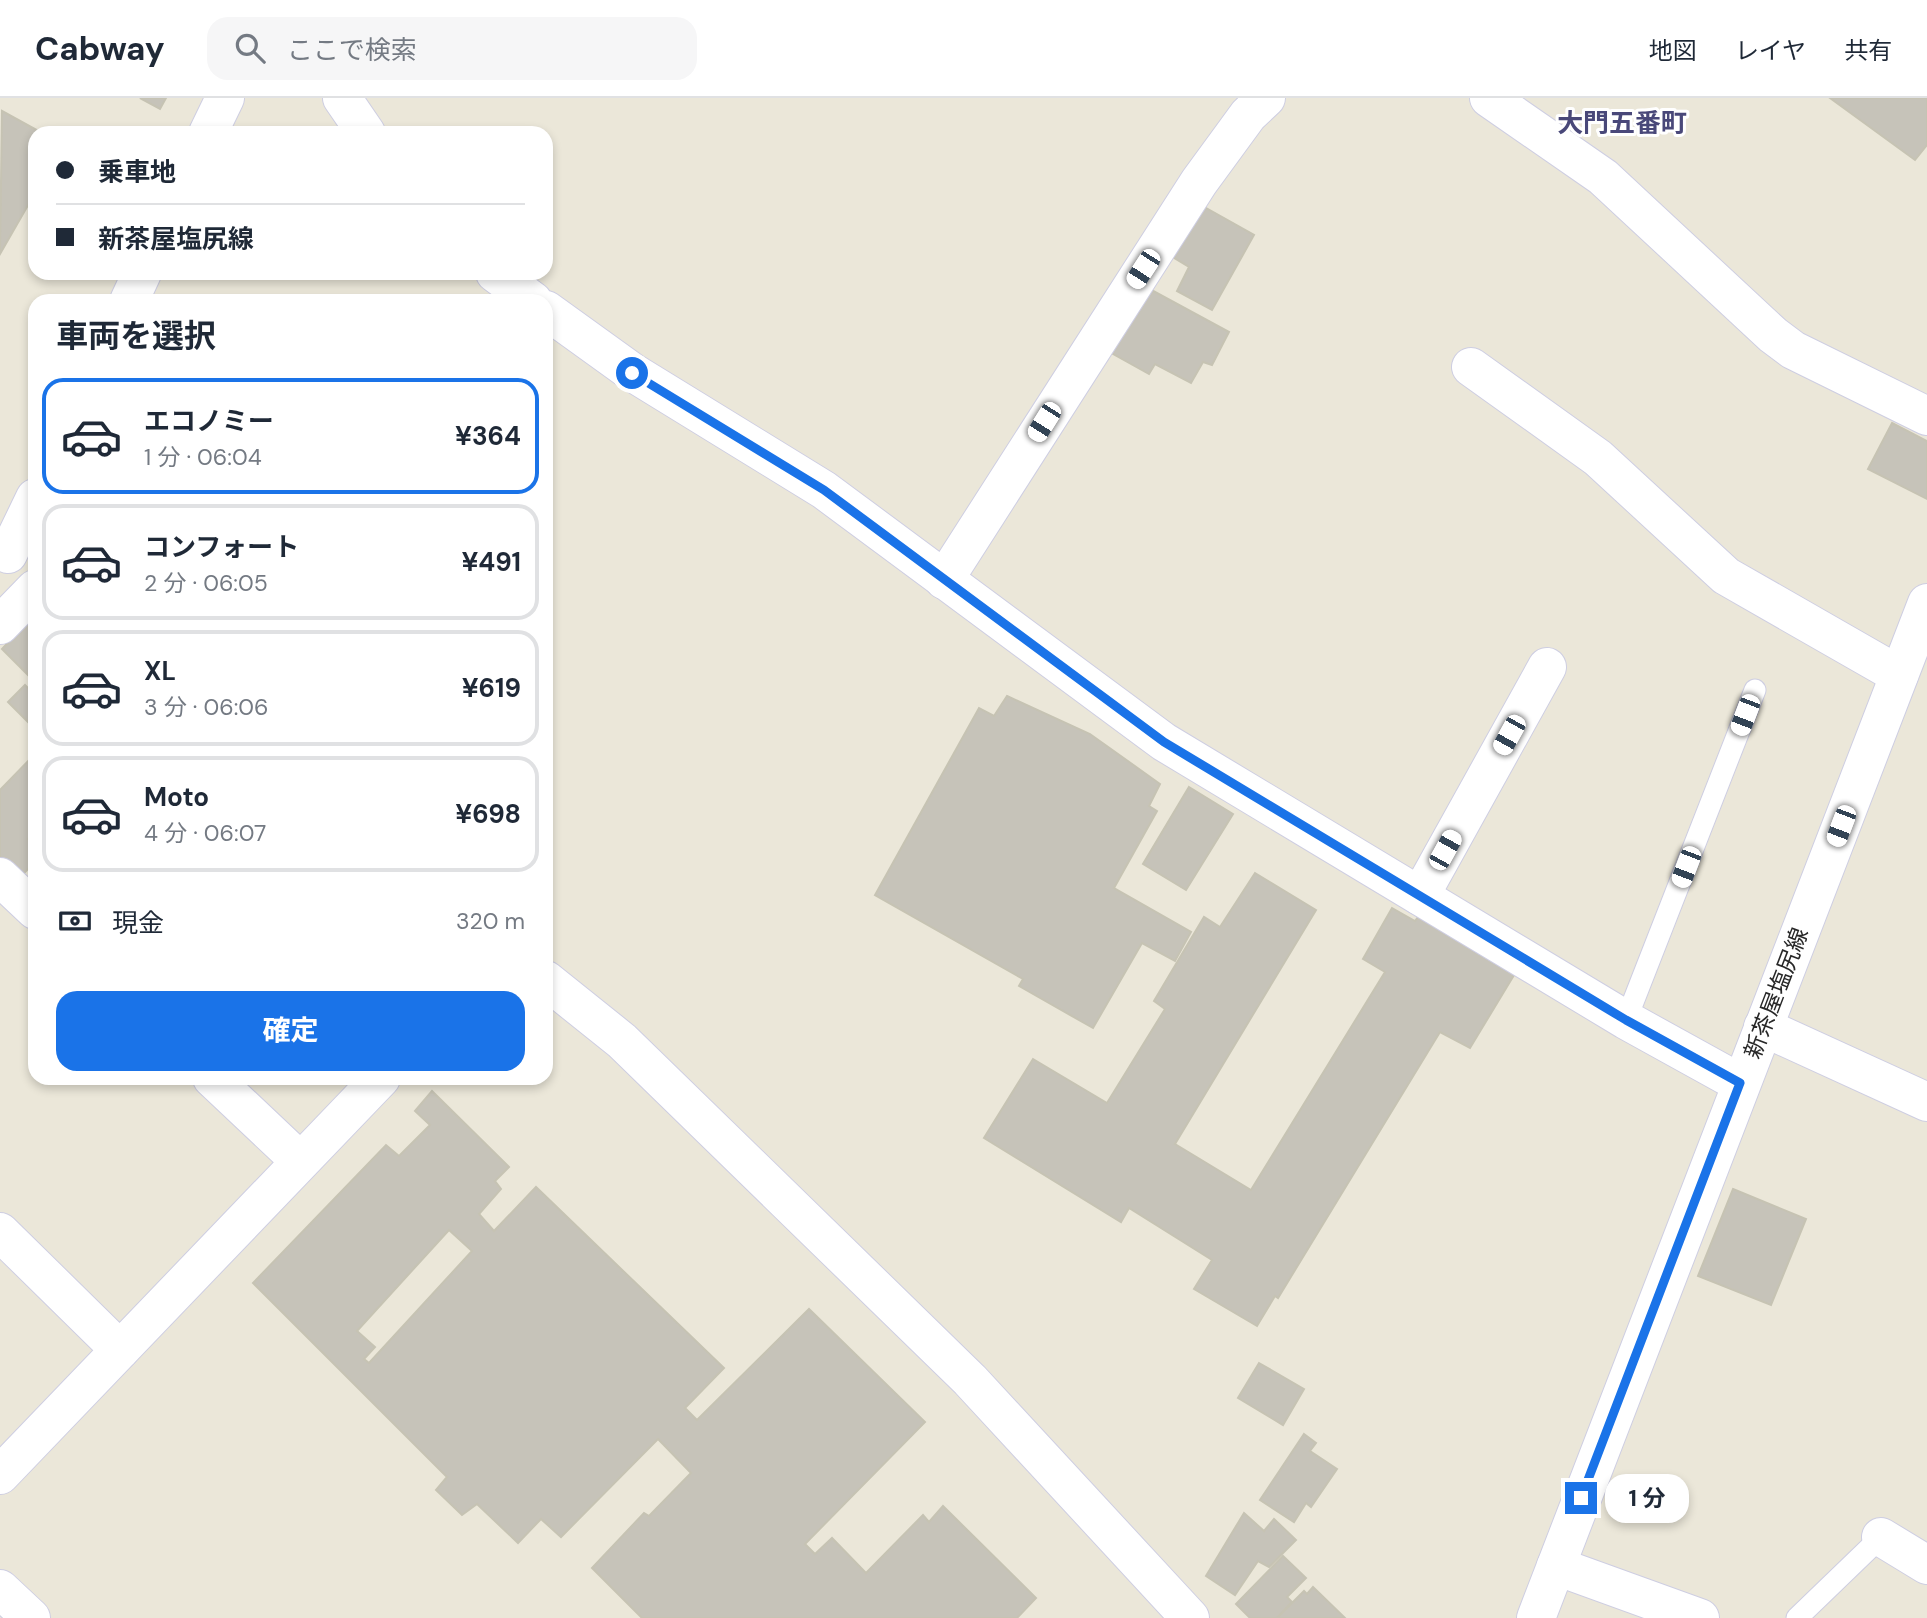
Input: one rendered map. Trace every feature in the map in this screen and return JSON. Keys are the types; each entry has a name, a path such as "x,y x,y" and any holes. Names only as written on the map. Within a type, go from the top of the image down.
{"street":[{"path":"211,126 225,98"},
{"path":"342,98 361,126"},
{"path":"1489,98 1603,177 1773,335 1793,350 1927,416"},
{"path":"944,580 1246,104"},
{"path":"504,280 524,294"},
{"path":"553,315 632,373 824,490 1164,742 1626,1020 1740,1083"},
{"path":"1471,367 1598,458 1726,576 1899,675"},
{"path":"14,558 28,518"},
{"path":"0,625 28,596"},
{"name":"新茶屋塩尻線","path":"1536,1618 1927,603"},
{"path":"1420,895 1548,667"},
{"path":"0,877 28,903"},
{"path":"553,986 622,1041 970,1380 1190,1618"},
{"path":"1763,1027 1927,1102"},
{"path":"219,1085 300,1161"},
{"path":"0,1475 374,1085"},
{"path":"0,1232 120,1350"},
{"path":"1881,1536 1927,1565"},
{"path":"1556,1566 1700,1618"},
{"path":"0,1589 30,1618"}],"lane":[{"path":"1626,1020 1755,690"},
{"path":"1797,1618 1881,1536"}],"building":[{"path":"140,98 166,98 160,109"},
{"path":"1830,98 1927,98 1927,145 1915,160"},
{"path":"2,111 29,126 28,205 0,254"},
{"path":"1199,204 1254,235 1212,310 1177,291 1189,267 1166,253"},
{"path":"1144,286 1229,332 1212,365 1203,362 1191,383 1155,364 1149,374 1104,349"},
{"path":"1892,423 1927,441 1927,499 1868,469"},
{"path":"28,621 28,675 2,649"},
{"path":"25,685 28,688 28,722 8,702"},
{"path":"1007,696 1090,734 1160,784 1149,806 1157,811 1114,888 1191,932 1175,961 1142,943 1093,1028 1019,986 1023,979 875,895 979,708 994,716"},
{"path":"28,761 28,869 20,877 0,858 0,790"},
{"path":"1189,787 1233,814 1186,890 1143,864"},
{"path":"1255,873 1316,910 1175,1144 1251,1190 1385,972 1363,959 1392,908 1415,921 1418,917 1514,975 1470,1048 1440,1032 1278,1298 1275,1296 1257,1326 1194,1289 1212,1260 1129,1208 1121,1222 984,1138 1033,1059 1107,1103 1165,1009 1154,1001 1204,917 1220,927"},
{"path":"432,1091 509,1167 495,1181 501,1189 479,1214 494,1231 536,1187 724,1368 685,1408 697,1420 809,1309 925,1422 805,1544 815,1554 832,1538 866,1573 923,1515 929,1522 943,1506 1036,1598 1017,1618 642,1618 592,1568 644,1513 649,1516 691,1473 658,1439 561,1537 541,1519 518,1543 477,1504 462,1515 436,1490 447,1477 253,1283 386,1145 399,1156 430,1125 415,1111","holes":["449,1230 472,1251 369,1363 364,1359 375,1347 357,1331"]},
{"path":"1733,1189 1806,1219 1771,1305 1698,1276"},
{"path":"1259,1363 1304,1389 1283,1425 1238,1398"},
{"path":"1304,1434 1316,1443 1310,1451 1337,1469 1311,1507 1306,1503 1294,1522 1260,1500"},
{"path":"1244,1513 1264,1531 1274,1519 1296,1540 1269,1567 1258,1561 1235,1595 1206,1576"},
{"path":"1283,1556 1306,1578 1287,1597 1292,1602 1277,1618 1250,1618 1236,1604"},
{"path":"1313,1587 1345,1618 1277,1618 1304,1591 1307,1594"}],"district":[{"name":"大門五番町","path":"1622,123"}],"route":[{"path":"632,373 824,490 1164,742 1626,1020 1740,1083 1581,1498"}]}
